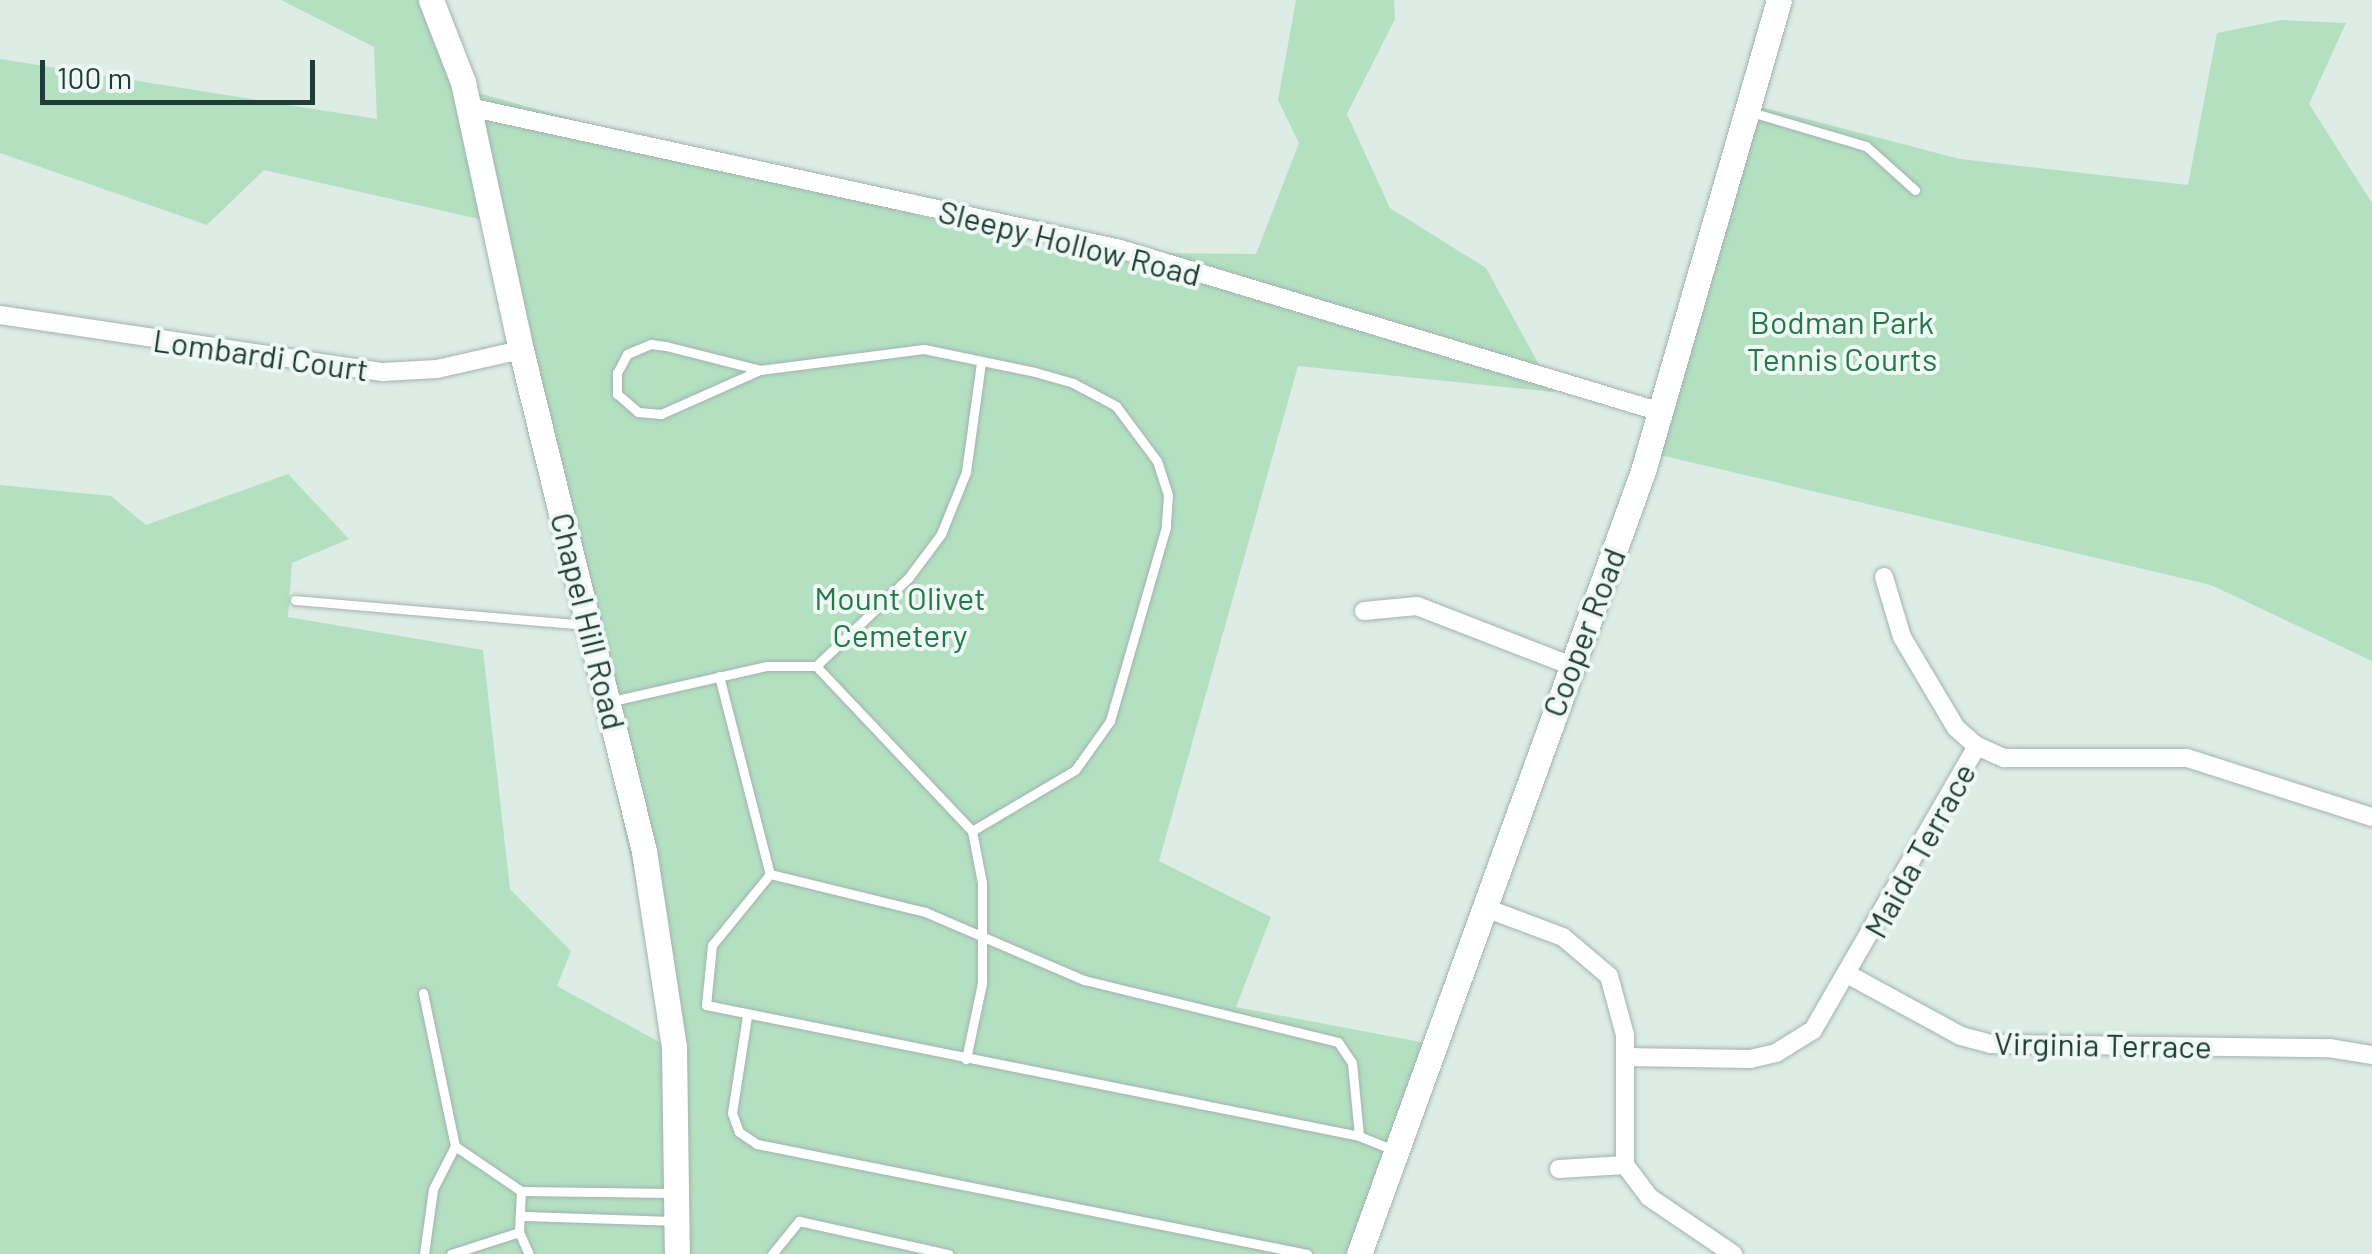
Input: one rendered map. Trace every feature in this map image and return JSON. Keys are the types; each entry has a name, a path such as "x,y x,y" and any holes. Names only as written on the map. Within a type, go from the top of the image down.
{"street":[{"name":"Chapel Hill Road","path":"431,0 469,107 521,350 608,702 668,994 677,1254"},
{"name":"Cooper Road","path":"1359,1254 1661,412 1780,0"},
{"name":"Sleepy Hollow Road","path":"469,107 1120,248 1661,412"},
{"name":"Lombardi Court","path":"0,314 383,372 437,370 521,350"},
{"path":"1884,577 1902,637 1956,728 1977,746"},
{"path":"1364,610 1417,606 1570,664"},
{"name":"Maida Terrace","path":"1625,1058 1776,1053 1813,1030 1849,975 1977,746 2004,758 2187,758 2372,817"},
{"path":"1483,907 1563,937 1596,961 1622,1006 1625,1165 1649,1197 1733,1254"},
{"name":"Virginia Terrace","path":"1849,975 1962,1036 1991,1044 2328,1048 2372,1056"},
{"path":"1559,1169 1625,1165"}],"lane":[{"path":"1749,111 1866,146 1915,190"},
{"path":"760,370 651,344 628,354 617,373 617,394 638,412 661,414 760,370 924,349 1073,383 1116,406 1157,461 1168,508 1110,721 1075,770 972,831"},
{"path":"608,702 767,666 816,666 910,577 941,534 966,472 982,363"},
{"path":"295,600 590,625"},
{"path":"816,666 972,831 982,883 982,983 966,1059"},
{"path":"719,676 770,874"},
{"path":"770,874 902,904 1084,980 1338,1042 1352,1063 1359,1136"},
{"path":"770,874 726,922 707,967 706,1005 1359,1136 1396,1150"},
{"path":"423,992 455,1146 433,1189 424,1254"},
{"path":"747,1016 732,1113 739,1132 757,1144 1307,1254"},
{"path":"455,1146 521,1191 675,1193"},
{"path":"521,1191 525,1216 519,1232 529,1254"},
{"path":"525,1216 675,1221"},
{"path":"772,1254 798,1222 948,1254"},
{"path":"451,1254 519,1232"}],"green space":[{"name":"Mount Olivet Cemetery","path":"281,0 423,0 457,87 1049,252 1256,254 1299,143 1278,100 1296,0 1394,0 1395,19 1347,114 1390,208 1486,268 1554,392 1298,366 1159,861 1271,917 1236,1007 1431,1044 1356,1254 0,1254 0,485 111,496 146,525 288,474 349,539 292,563 288,617 483,650 510,889 571,951 557,986 672,1049 492,222 264,170 207,225 0,153 0,59 377,119 374,47"},
{"name":"Bodman Park Tennis Courts","path":"2281,20 2346,23 2309,104 2372,203 2372,661 2211,585 1647,452 1753,105 1960,159 2188,185 2217,33"}]}
